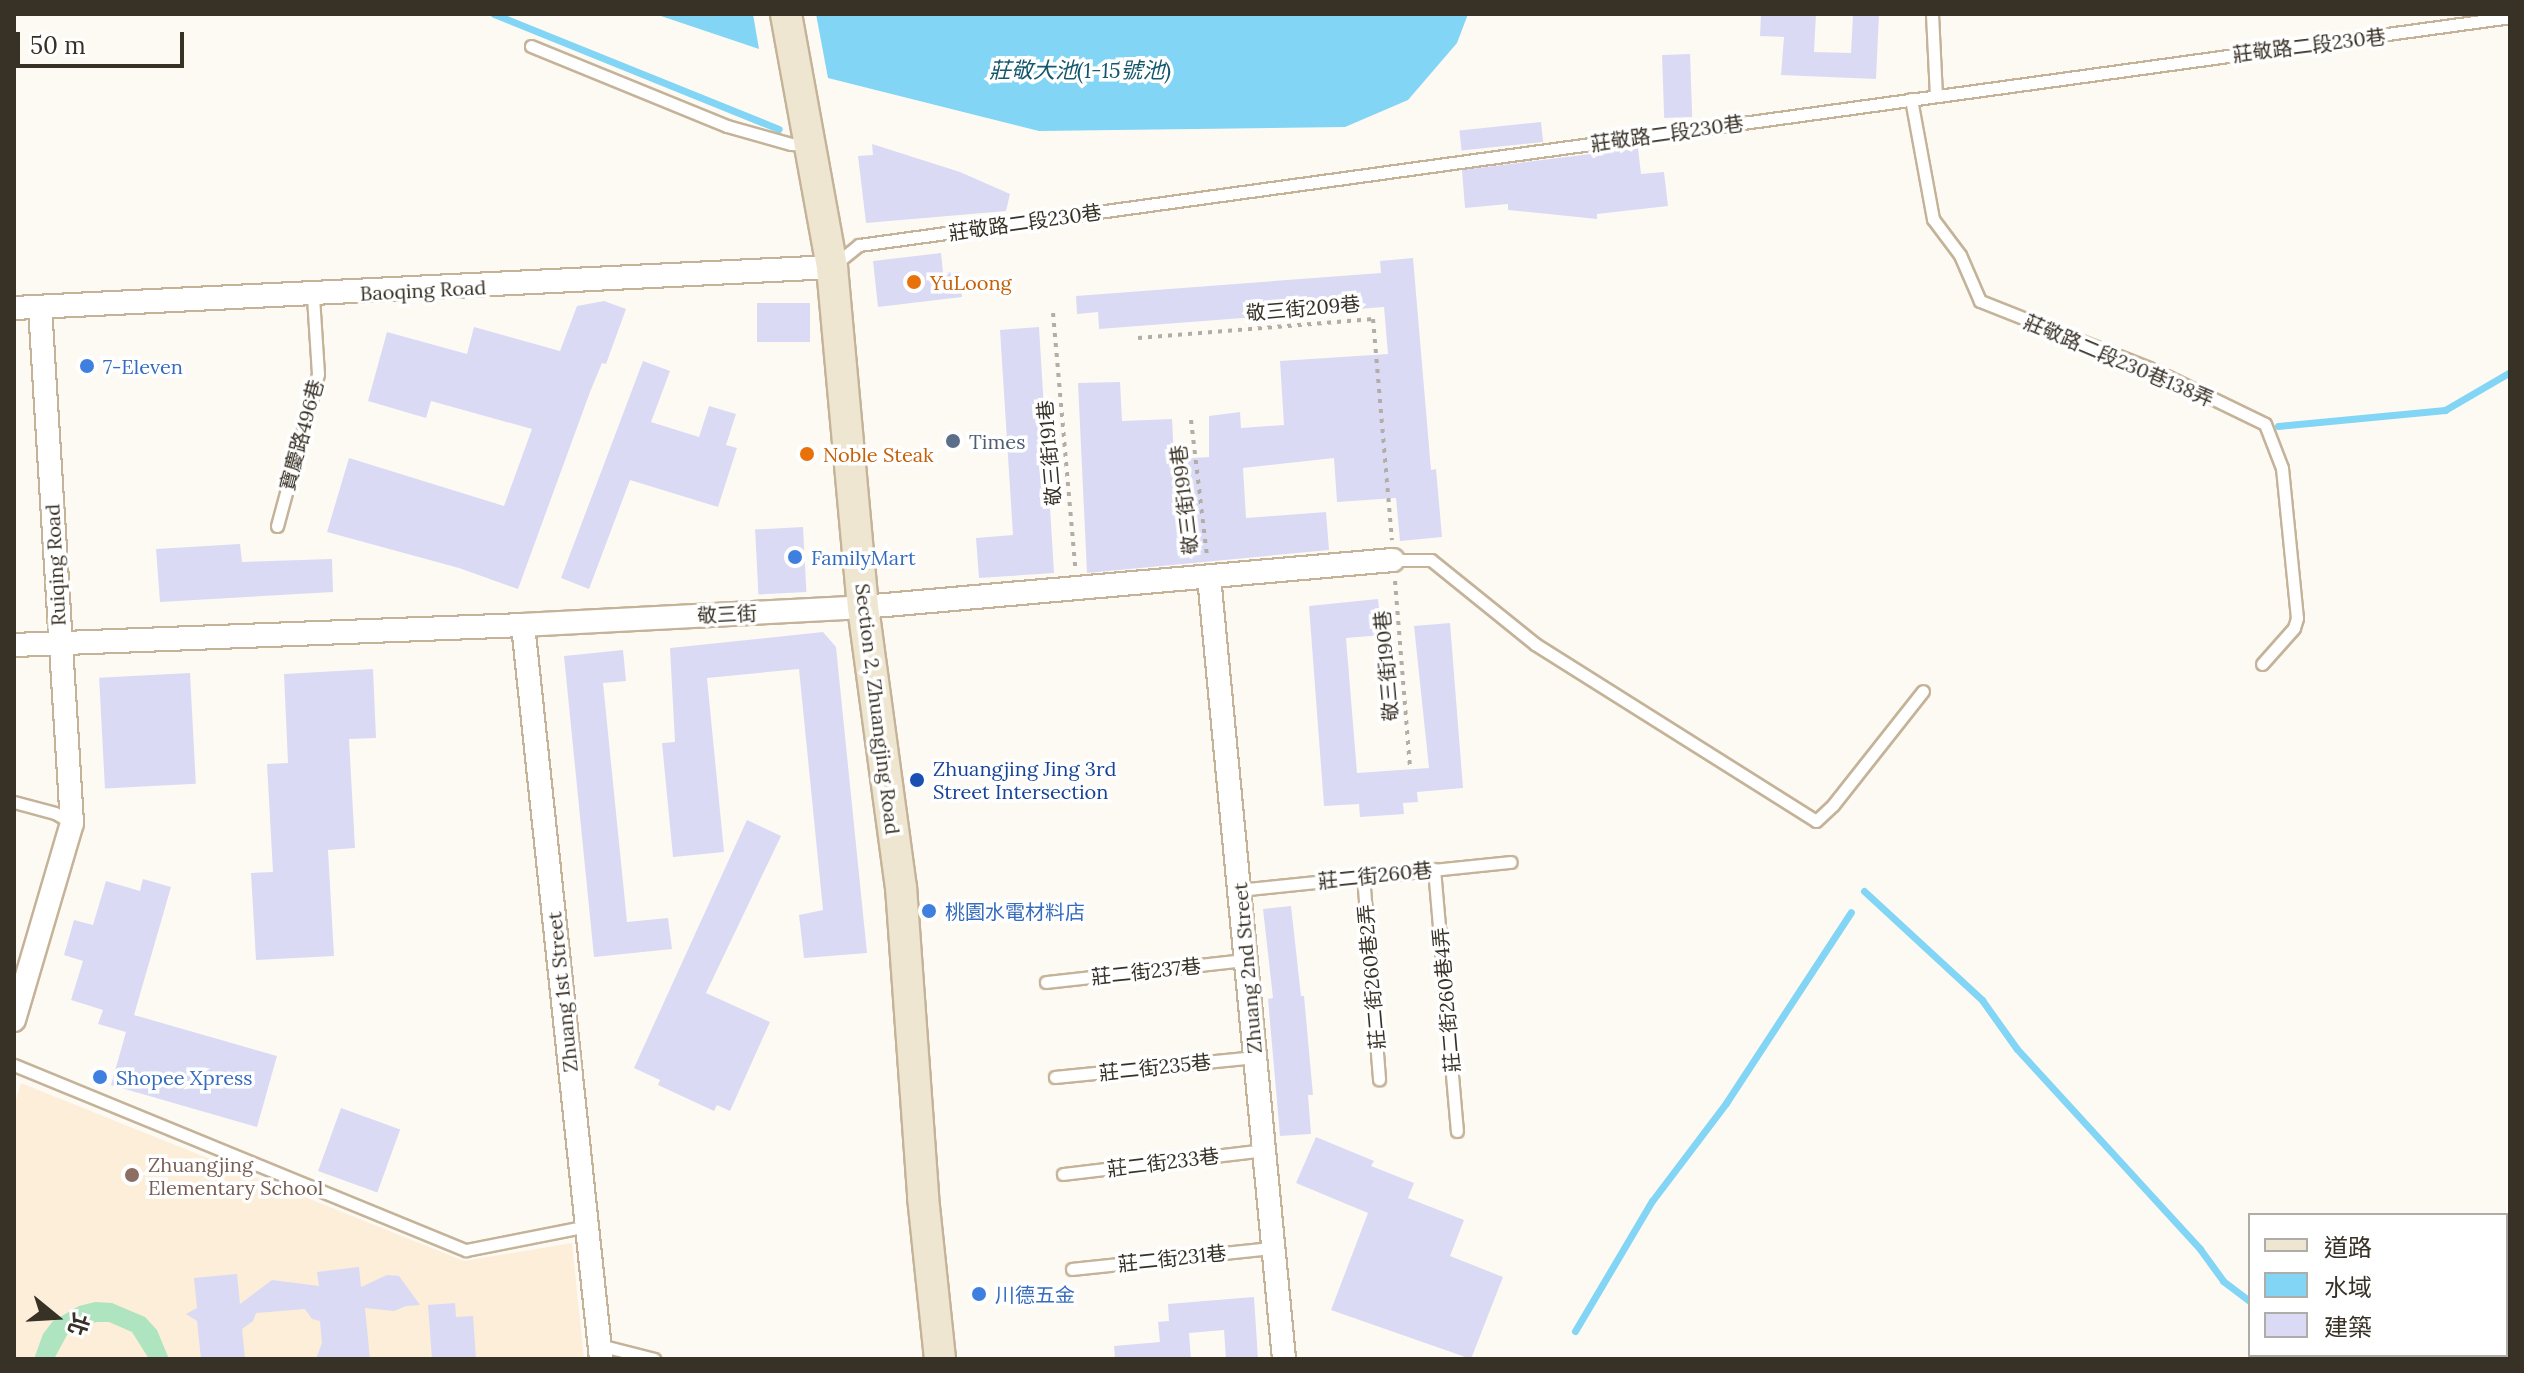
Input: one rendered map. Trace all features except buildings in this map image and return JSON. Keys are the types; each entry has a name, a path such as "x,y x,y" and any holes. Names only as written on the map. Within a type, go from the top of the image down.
{"street":[{"name":"Section 2, Zhuangjing Road","path":"786,14 832,267 863,607 901,887 923,1197 940,1359"},
{"name":"Baoqing Road","path":"14,308 313,296 832,267"},
{"name":"Ruiqing Road","path":"40,307 72,823"},
{"name":"敬三街","path":"14,645 523,625 863,607 1393,560"},
{"name":"Zhuang 2nd Street","path":"1209,577 1284,1359"},
{"name":"Zhuang 1st Street","path":"523,625 600,1352"},
{"path":"14,1020 72,823"}],"lane":[{"path":"1932,14 1936,96"},
{"name":"莊敬路二段230巷","path":"832,267 859,245 2510,17"},
{"path":"531,46 727,126 791,144 810,145"},
{"name":"莊敬路二段230巷138弄","path":"1911,99 1933,219 1960,255 1980,301 2154,370 2265,424 2282,468 2297,618 2294,628 2262,664"},
{"name":"寶慶路496巷","path":"277,526 318,374 313,296"},
{"path":"1393,560 1431,560 1535,644 1816,821 1833,805 1923,691"},
{"path":"14,802 55,813 72,823"},
{"name":"莊二街260巷","path":"1239,890 1511,862"},
{"name":"莊二街260巷4弄","path":"1434,869 1457,1131"},
{"name":"莊二街260巷2弄","path":"1363,875 1379,1079"},
{"name":"莊二街237巷","path":"1046,982 1246,960"},
{"name":"莊二街235巷","path":"1055,1077 1255,1057"},
{"path":"14,1065 466,1250 587,1226"},
{"name":"莊二街233巷","path":"1063,1174 1264,1150"},
{"name":"莊二街231巷","path":"1072,1269 1273,1248"},
{"path":"600,1352 654,1359"}],"path":[{"name":"敬三街191巷","path":"1053,313 1077,589"},
{"name":"敬三街209巷","path":"1138,338 1373,319 1393,560"},
{"name":"敬三街199巷","path":"1191,420 1209,577"},
{"name":"敬三街190巷","path":"1393,560 1410,769"}],"shaded area":[{"name":"Zhuangjing Elementary School","path":"21,1083 464,1261 572,1243 584,1359 14,1359 14,1106"}],"green space":[{"path":"95,1302 112,1303 145,1317 157,1330 169,1359 149,1359 132,1332 109,1322 96,1322 67,1335 54,1359 34,1359 43,1334 53,1321 79,1306"}],"water":[{"path":"655,14 753,14 759,49"},
{"name":"莊敬大池(1-15號池)","path":"816,14 1468,14 1457,43 1408,100 1345,127 1039,131 828,78"}],"waterway":[{"path":"494,14 779,129"},
{"path":"2278,426 2445,410 2510,372"},
{"path":"1864,891 1982,1000 2017,1049 2200,1249 2223,1281 2248,1300"},
{"path":"1575,1331 1652,1201 1726,1103 1851,912"}],"place":[{"name":"YuLoong","path":"914,282"},
{"name":"7-Eleven","path":"87,366"},
{"name":"Times","path":"953,441"},
{"name":"Noble Steak","path":"807,454"},
{"name":"FamilyMart","path":"795,557"},
{"name":"Zhuangjing Jing 3rd Street Intersection","path":"917,780"},
{"name":"桃園水電材料店","path":"929,911"},
{"name":"Shopee Xpress","path":"100,1077"},
{"name":"Zhuangjing Elementary School","path":"132,1175"},
{"name":"川德五金","path":"979,1294"}]}
